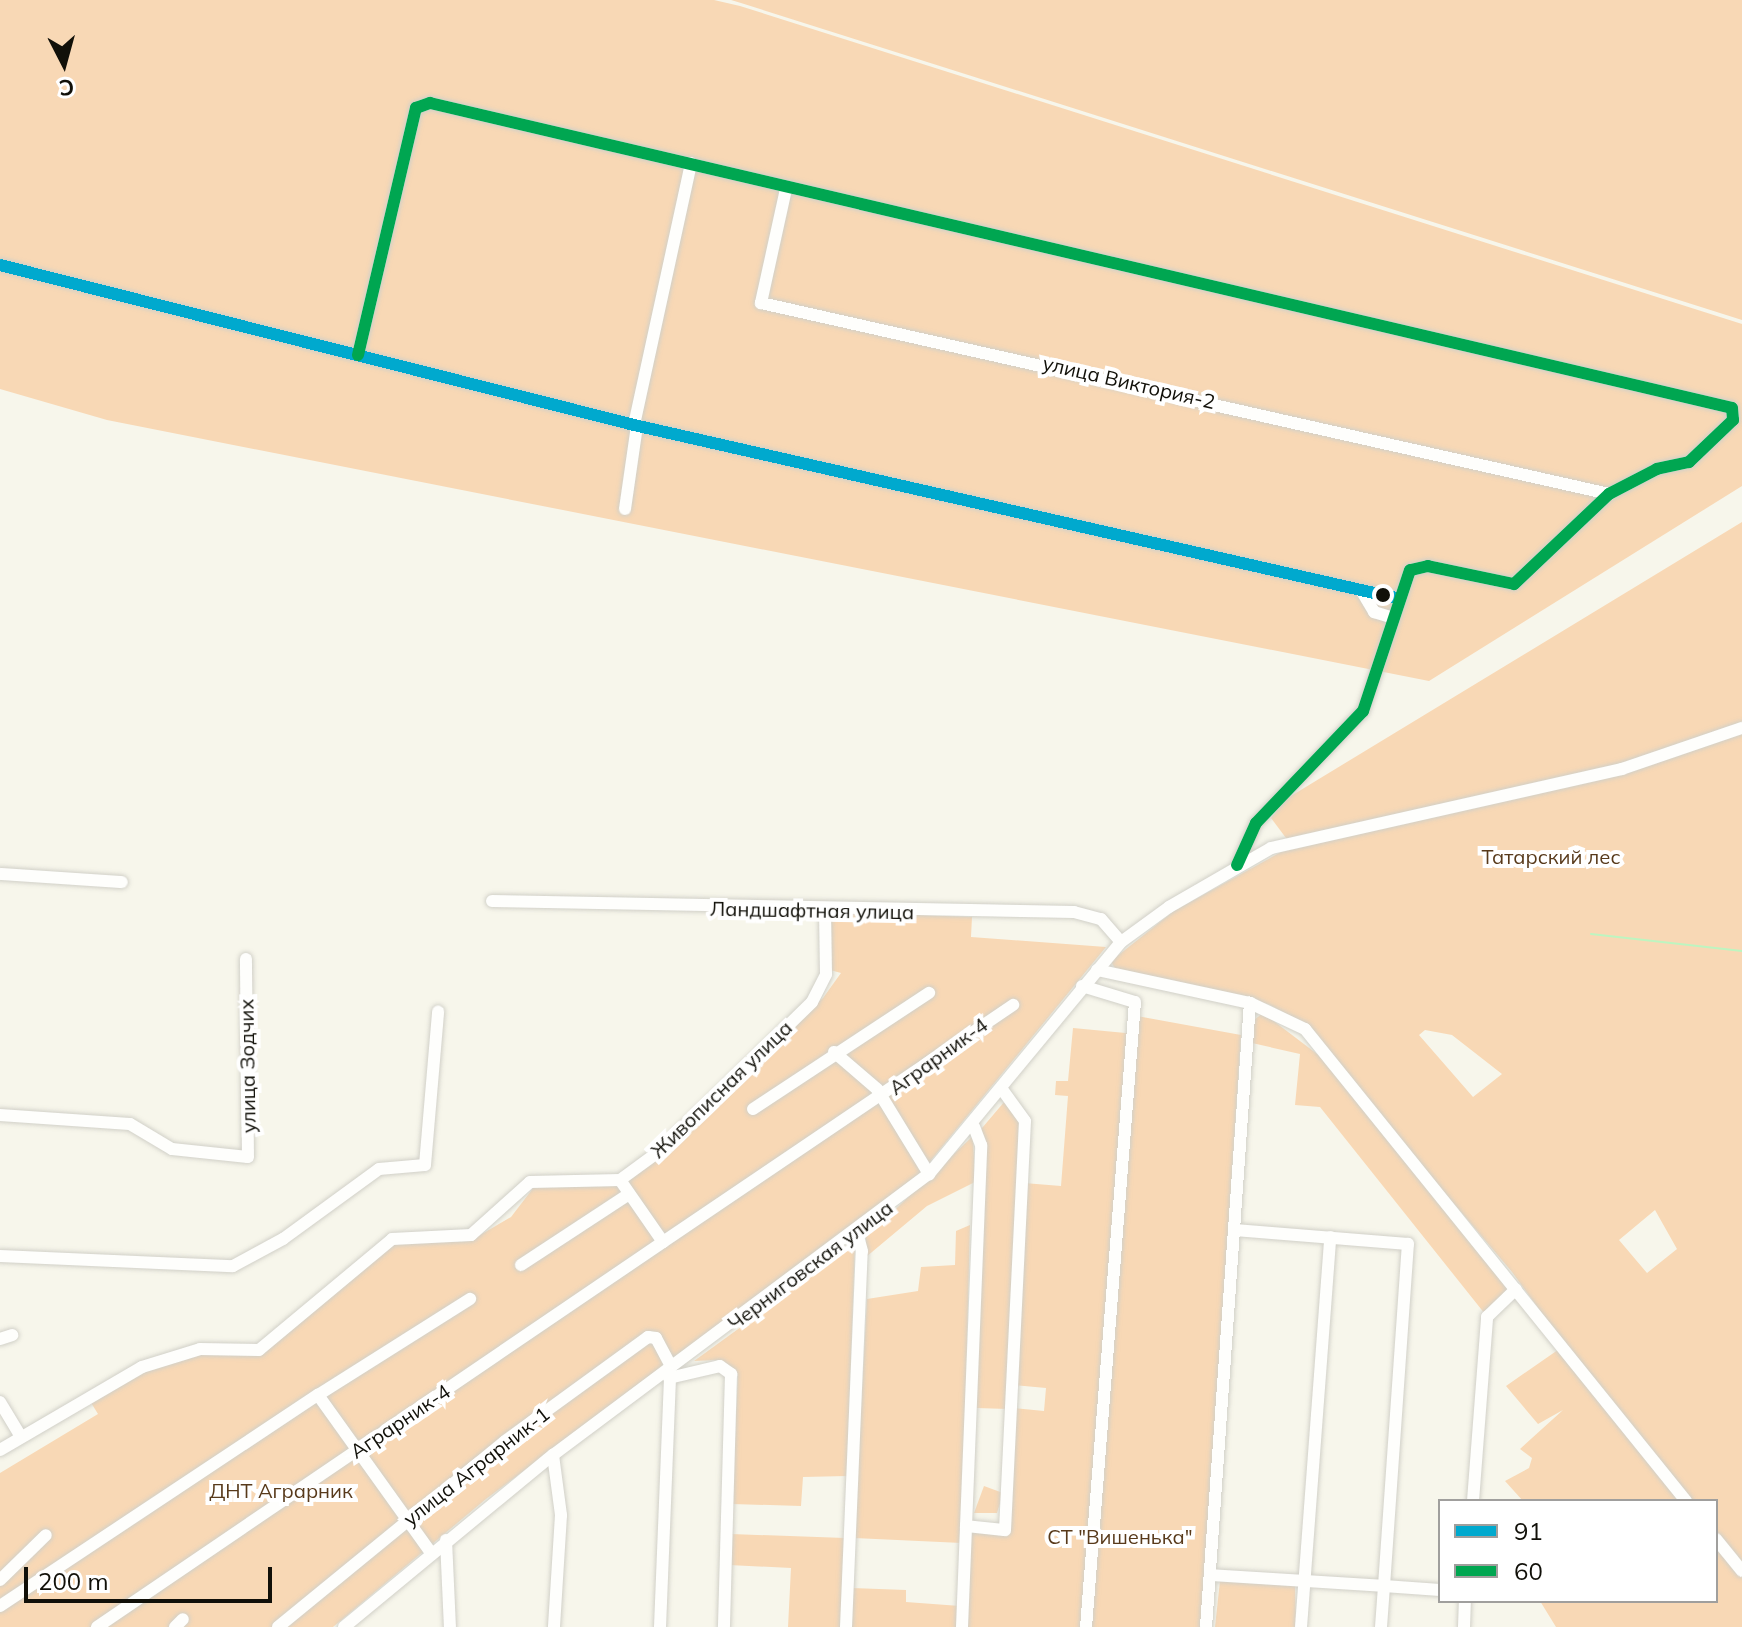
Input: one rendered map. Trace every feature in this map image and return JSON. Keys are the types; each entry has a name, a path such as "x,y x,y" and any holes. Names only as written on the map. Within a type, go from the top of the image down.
{"street":[{"path":"358,355 416,108 430,103 691,163 786,189 1732,408 1733,420 1689,462 1609,494 1514,584 1417,566 1396,598 1363,711 1256,823 1237,865"},
{"path":"625,509 636,425 691,163"},
{"name":"улица Виктория-2","path":"786,189 761,303 1609,494"},
{"path":"0,265 636,425 1396,598"},
{"path":"1361,590 1374,612 1390,617"},
{"name":"Черниговская улица","path":"344,1627 553,1455 670,1372 929,1174 974,1127 1082,986 1121,942 1237,865 1313,836 1622,769 1742,728"},
{"path":"0,874 122,882"},
{"name":"Ландшафтная улица","path":"492,901 825,911 1074,912 1101,919 1121,942"},
{"name":"Живописная улица","path":"620,1180 661,1150 812,1002 826,974 825,911"},
{"name":"улица Зодчих","path":"0,1115 130,1124 172,1149 248,1157 246,959"},
{"path":"1097,970 1250,1003 1305,1029 1684,1499"},
{"path":"1082,986 1135,1002 1086,1627"},
{"path":"753,1109 834,1052 929,993"},
{"path":"1206,1627 1250,1003"},
{"name":"Аграрник-4","path":"97,1627 882,1097 1013,1005"},
{"path":"0,1256 233,1266 283,1239 379,1169 425,1165 438,1012"},
{"path":"834,1052 882,1097 929,1174"},
{"path":"966,1526 1005,1530 1025,1121 1003,1091"},
{"path":"962,1627 981,1145 974,1127"},
{"path":"0,1450 20,1435 142,1367 200,1349 259,1350 392,1239 471,1235 530,1182 620,1180 663,1242"},
{"path":"521,1265 629,1194"},
{"path":"1235,1230 1408,1244 1381,1627"},
{"path":"846,1627 862,1251 857,1232"},
{"path":"1301,1627 1330,1237"},
{"path":"1473,1499 1487,1317 1516,1289"},
{"path":"0,1606 470,1299"},
{"name":"улица Аграрник-1","path":"278,1627 406,1519 648,1337 656,1338 670,1372"},
{"path":"660,1627 670,1372 720,1366 731,1374 724,1627"},
{"path":"320,1397 431,1553"},
{"path":"0,1402 20,1435"},
{"path":"553,1455 561,1515 554,1627"},
{"path":"0,1580 46,1535"},
{"path":"446,1540 450,1627"},
{"path":"1718,1541 1742,1571"},
{"path":"1210,1575 1438,1590"},
{"path":"1464,1627 1465,1603"}],"green space":[{"path":"0,0 714,0 740,6 1742,324 1742,486 1429,681 107,420 0,389"},
{"path":"731,0 1742,0 1742,320 741,3"},
{"name":"Татарский лес","path":"1742,522 1742,1627 1556,1627 1541,1603 1718,1603 1718,1499 1521,1499 1505,1481 1529,1468 1532,1458 1520,1449 1563,1410 1538,1424 1506,1386 1565,1345 1512,1272 1299,1021 1268,1004 1115,969 1111,961 1174,911 1292,846 1271,818 1286,799","holes":["1425,1030 1452,1035 1502,1074 1473,1097 1419,1035","1655,1210 1677,1249 1647,1273 1619,1240"]},
{"name":"ДНТ Аграрник","path":"839,912 972,917 971,937 1106,947 918,1176 486,1499 333,1627 0,1627 0,1473 98,1414 90,1401 147,1368 205,1353 262,1355 394,1243 470,1241 511,1217 534,1187 618,1186 823,998 841,973 830,970 830,917"},
{"path":"1263,1013 1325,1060 1496,1272 1508,1289 1485,1314 1320,1107 1295,1105 1300,1054 1252,1043 1254,1020"},
{"name":"СТ \"Вишенька\"","path":"1137,1016 1241,1035 1202,1627 967,1627 971,1530 1006,1532 1013,1408 1044,1411 1046,1388 1014,1385 1024,1183 1061,1186 1068,1096 1055,1095 1056,1081 1068,1081 1073,1028 1136,1034"},
{"path":"1005,1101 1019,1123 1008,1409 976,1408 982,1128"},
{"path":"973,1136 975,1182 927,1206 866,1257 866,1237"},
{"path":"970,1225 962,1543 854,1538 867,1299 918,1291 921,1267 955,1265 956,1231"},
{"path":"855,1244 847,1476 803,1477 801,1506 732,1504 738,1374 717,1360 694,1361"},
{"path":"984,1486 1003,1493 997,1513 974,1513"},
{"path":"731,1534 845,1538 841,1627 788,1627 791,1568 729,1565"},
{"path":"1220,1581 1295,1586 1296,1627 1215,1627"},
{"path":"852,1588 906,1590 906,1602 960,1606 959,1627 850,1627"}],"waterway":[{"path":"1591,934 1742,951"}],"transit line":[{"name":"60","path":"358,355 416,108 430,103 1732,408 1733,420 1689,462 1657,469 1609,494 1514,584 1428,566 1410,570 1363,711 1256,823 1237,865"},
{"name":"91","path":"0,265 634,425 1396,598"}]}
